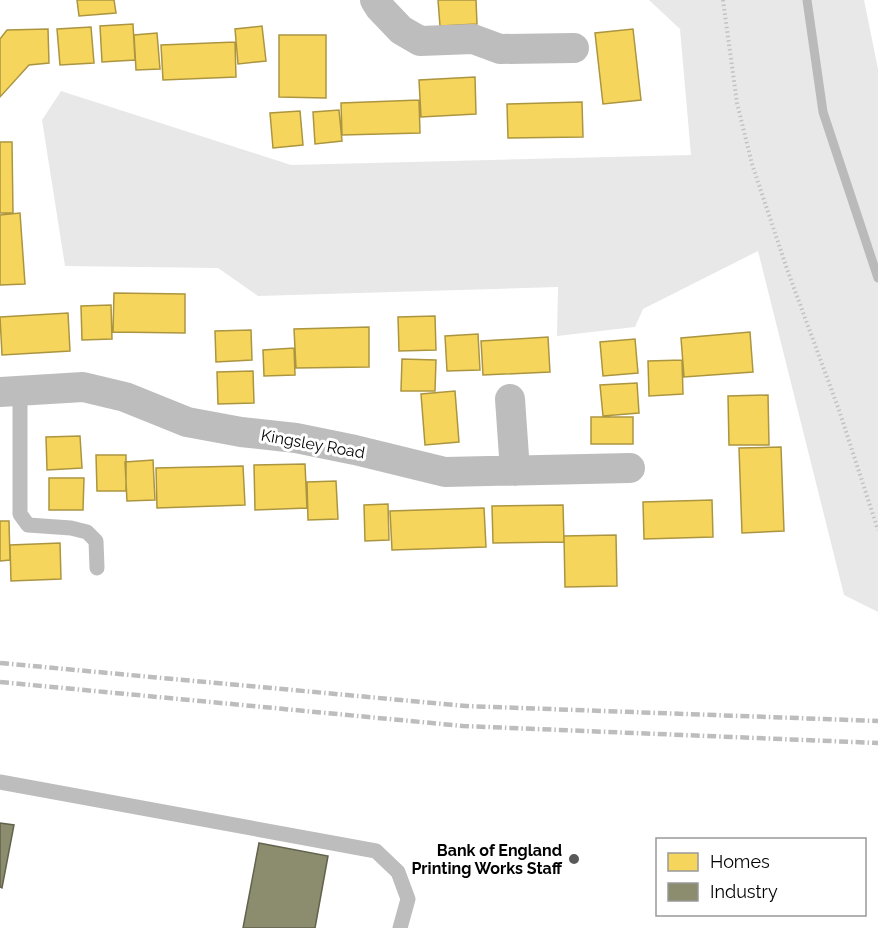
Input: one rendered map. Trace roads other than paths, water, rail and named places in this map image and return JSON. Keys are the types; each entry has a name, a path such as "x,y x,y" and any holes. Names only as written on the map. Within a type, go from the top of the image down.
{"street":[{"path":"375,0 401,30 420,41 472,39 500,49 574,48"},
{"name":"Kingsley Road","path":"10,391 83,387 125,396 187,422 242,432 296,438 445,472 630,468"},
{"path":"510,399 515,471"}],"lane":[{"path":"10,391 21,514 28,525 71,528 87,532 96,541 97,568"},
{"path":"0,782 376,851 398,872 408,899 400,928"}],"waterway":[{"path":"807,0 823,112 878,278"}],"railway":[{"path":"0,663 466,706 878,721"},
{"path":"0,682 463,726 878,743"}],"place":[{"name":"Bank of England Printing Works Staff","path":"574,859"}]}
